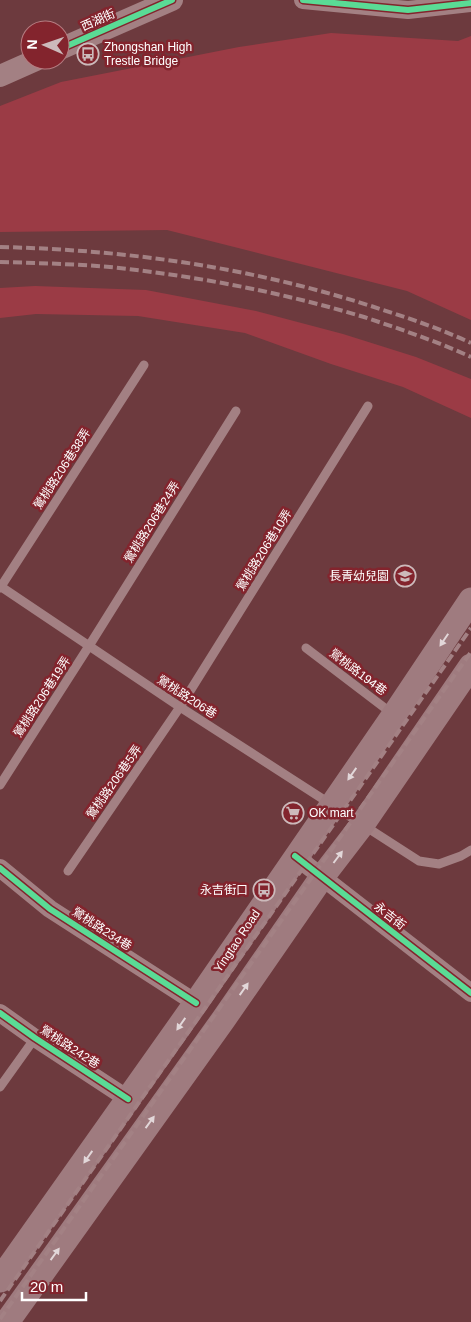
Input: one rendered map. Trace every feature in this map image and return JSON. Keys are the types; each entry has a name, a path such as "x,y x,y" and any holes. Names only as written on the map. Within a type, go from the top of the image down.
{"main road":[{"name":"Yingtao Road","path":"0,1280 196,1002 471,600"},
{"path":"7,1322 322,878 362,825 471,666"}],"street":[{"name":"西湖街","path":"70,45 172,0"},
{"path":"303,0 408,10 471,3"},
{"path":"0,76 20,67"},
{"name":"永吉街","path":"295,856 471,993"},
{"name":"鶯桃路234巷","path":"0,868 50,909 196,1002"},
{"name":"鶯桃路242巷","path":"0,1013 128,1099"}],"lane":[{"name":"鶯桃路206巷38弄","path":"0,587 144,366"},
{"name":"鶯桃路206巷10弄","path":"180,708 368,406"},
{"name":"鶯桃路206巷24弄","path":"89,646 236,411"},
{"name":"鶯桃路206巷","path":"0,587 180,708 420,861 438,864 462,856 471,850"},
{"name":"鶯桃路206巷19弄","path":"0,785 89,646"},
{"name":"鶯桃路194巷","path":"306,648 394,715"},
{"name":"鶯桃路206巷5弄","path":"68,871 180,708"},
{"path":"0,1087 35,1038"}],"shaded area":[{"path":"331,33 458,41 471,36 471,320 407,291 167,230 0,232 0,106 61,82 239,47"},
{"path":"35,286 146,290 256,311 343,334 416,357 471,379 471,418 403,387 331,364 245,333 138,316 36,314 0,318 0,288"}],"railway":[{"path":"0,247 95,252 188,263 234,271 325,292 409,319 471,343"},
{"path":"0,262 110,267 238,286 364,317 431,340 471,357"},
{"path":"0,1301 471,628"},
{"path":"0,1319 471,652"}],"cycle path":[{"path":"70,45 172,0"},
{"path":"303,0 408,10 471,3"},
{"path":"295,856 471,993"},
{"path":"0,868 50,909 196,1003"},
{"path":"0,1013 128,1099"}],"place":[{"name":"Zhongshan High Trestle Bridge","path":"88,54"},
{"name":"長青幼兒園","path":"405,576"},
{"name":"OK mart","path":"293,813"},
{"name":"永吉街口","path":"264,890"}]}
